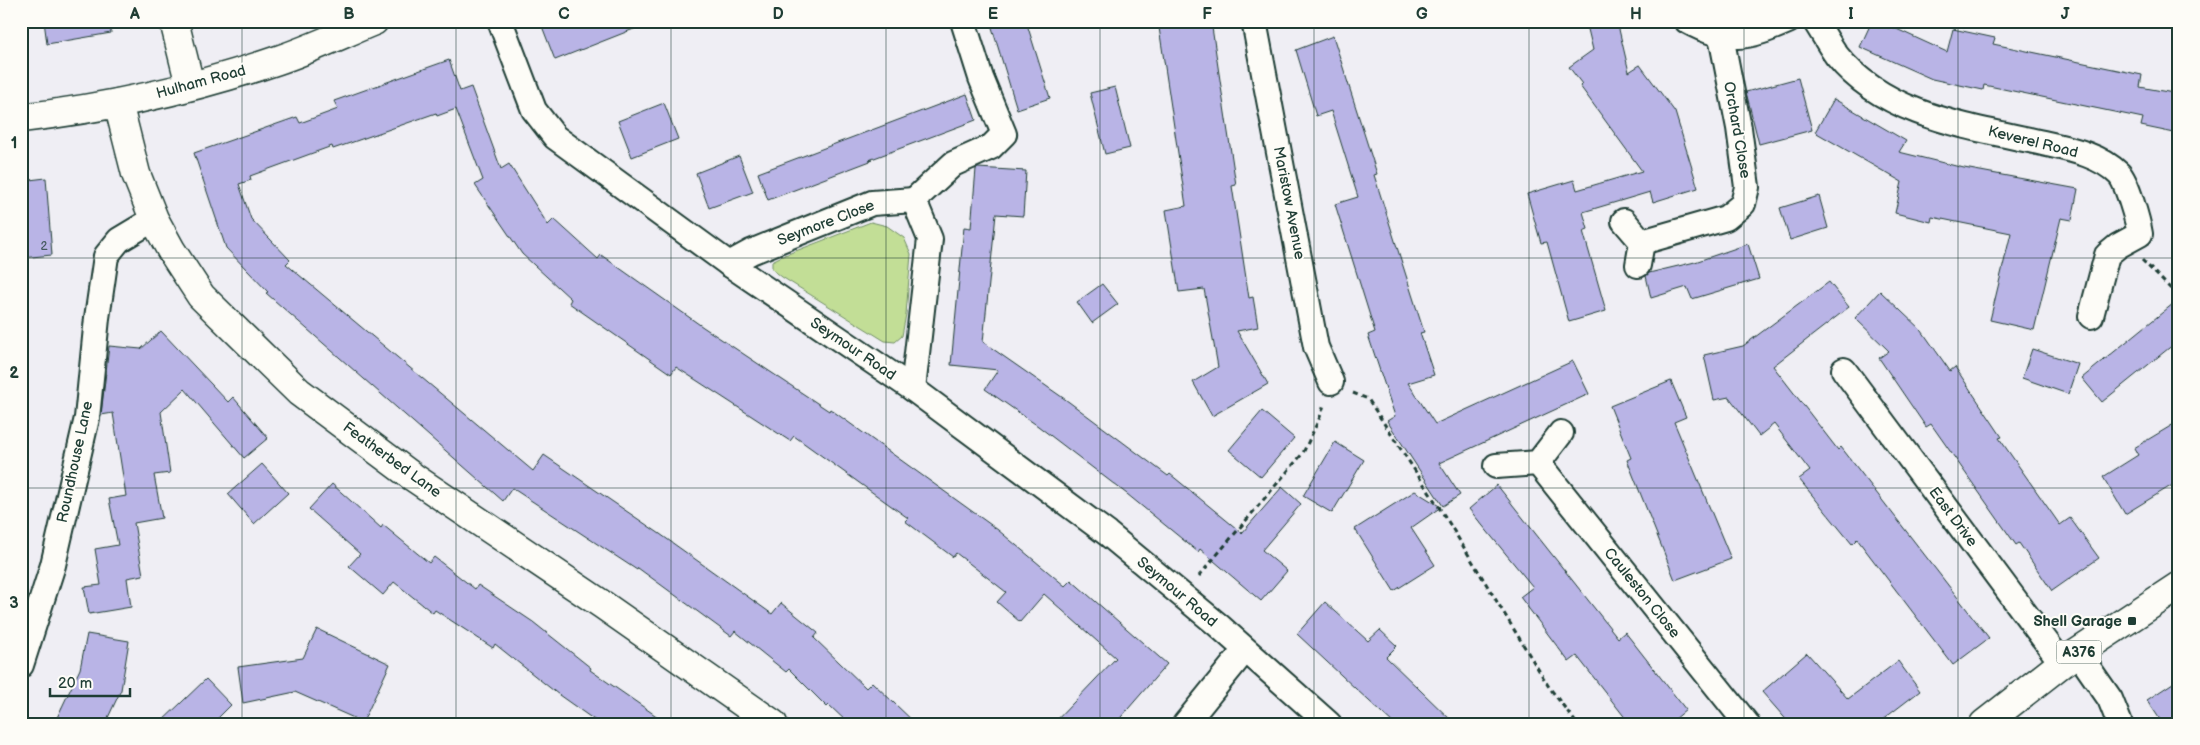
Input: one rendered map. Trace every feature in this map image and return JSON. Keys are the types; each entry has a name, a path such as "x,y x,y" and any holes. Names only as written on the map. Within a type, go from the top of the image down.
{"main road":[{"path":"174,21 190,85"},
{"name":"Hulham Road","path":"21,118 118,103 190,85 279,60 374,21"},
{"name":"Featherbed Lane","path":"118,103 136,174 154,219 171,250 201,296 299,392 413,477 674,653 773,724"},
{"name":"A376","path":"1984,724 2070,658 2179,586"}],"street":[{"name":"Seymour Road","path":"500,21 534,110 555,137 729,264 913,389 1108,534 1182,595 1329,724"},
{"path":"913,389 930,239 914,200 953,164 991,147 1004,134 981,78 963,21"},
{"name":"Maristow Avenue","path":"1254,21 1316,347 1331,382"},
{"path":"1687,21 1721,36 1744,36 1769,30 1788,21"},
{"name":"Keverel Road","path":"1815,21 1838,58 1865,82 1903,106 1943,120 2074,150 2106,164 2120,175 2137,219 2140,234 2118,246 2107,255 2091,316"},
{"name":"Orchard Close","path":"1642,242 1726,218 1743,204 1747,187 1739,128 1721,36"},
{"name":"Seymore Close","path":"729,264 752,252 872,203 914,200"},
{"name":"Roundhouse Lane","path":"21,665 53,565 87,418 97,318 106,256 119,240 154,219"},
{"path":"1624,221 1642,242 1638,265"},
{"name":"East Drive","path":"1844,370 2070,658 2110,699 2120,724"},
{"path":"1496,466 1538,463 1561,433"},
{"name":"Cauleston Close","path":"1538,463 1746,724"},
{"path":"1185,724 1245,650"}],"path":[{"path":"2127,242 2179,297"},
{"path":"1182,595 1303,454 1320,417 1331,382 1368,400 1446,518 1549,687 1576,724"}],"green space":[{"path":"871,222 887,226 904,238 911,254 906,314 902,336 895,342 885,341 772,269 772,261 780,257"}],"building":[{"path":"44,21 110,21 111,33 47,44"},
{"path":"540,21 649,21 649,23 555,60"},
{"path":"990,21 1026,21 1050,98 1017,109"},
{"path":"1158,21 1211,21 1236,185 1232,186 1249,298 1253,297 1258,327 1237,331 1268,384 1212,416 1193,382 1218,367 1204,289 1179,292 1166,210 1186,206"},
{"path":"1586,21 1617,21 1629,72 1640,65 1675,112 1698,188 1653,202 1650,192 1583,212 1588,229 1583,231 1606,311 1569,322 1547,242 1541,243 1527,194 1574,180 1577,190 1642,171 1580,86 1582,84 1569,67 1593,50"},
{"path":"1872,21 1879,21 1947,52 1953,29 1995,38 1993,44 2142,75 2140,87 2179,94 2179,134 2141,126 2143,118 1984,85 1983,90 1932,79 1860,47"},
{"path":"1333,36 1377,174 1374,175 1424,332 1420,333 1434,375 1408,383 1435,424 1573,361 1589,394 1439,463 1460,495 1443,506 1387,421 1395,416 1368,335 1375,332 1335,204 1358,197 1331,111 1316,116 1296,50"},
{"path":"449,60 460,91 471,87 501,169 509,164 548,225 554,219 598,259 601,255 703,327 829,411 830,409 998,530 1065,586 1071,580 1167,664 1115,724 1053,724 1116,658 1044,594 1020,622 997,602 1006,592 956,553 953,557 905,521 908,518 794,436 790,441 676,367 671,374 569,303 571,299 522,254 475,185 483,180 456,109 437,116 436,113 333,149 332,146 250,176 251,180 239,184 251,219 290,260 286,264 533,471 544,455 660,534 772,614 781,603 818,633 814,638 866,688 872,682 916,724 849,724 829,705 827,707 789,669 786,672 735,631 731,636 638,568 637,570 512,488 503,501 266,293 268,292 226,248 194,153 297,117 300,123 338,109 334,101"},
{"path":"1798,78 1812,130 1759,144 1746,92"},
{"path":"1115,87 1130,148 1105,154 1090,93"},
{"path":"967,94 976,120 768,200 758,173"},
{"path":"1834,99 1906,141 1899,152 1964,168 2078,189 2072,220 2061,218 2034,330 1990,320 2011,233 1932,217 1931,222 1895,213 1902,182 1815,132"},
{"path":"664,103 678,139 632,157 618,121"},
{"path":"739,156 753,192 709,208 696,173"},
{"path":"976,169 1026,171 1023,216 996,214 983,342 1069,402 1168,476 1170,474 1242,533 1282,487 1301,504 1262,550 1287,571 1261,601 1200,549 1198,552 1127,494 1038,426 985,389 998,370 951,365 964,227 971,228"},
{"path":"46,178 52,255 21,258 21,181"},
{"path":"1819,196 1828,228 1790,240 1780,208"},
{"path":"1748,244 1759,279 1692,299 1687,287 1651,298 1646,276 1649,273 1695,262"},
{"path":"1829,282 1849,307 1773,366 1838,450 1841,447 1989,638 1953,665 1857,539 1852,544 1799,479 1810,471 1774,424 1759,436 1729,397 1714,400 1704,355 1743,346"},
{"path":"1102,284 1118,304 1092,323 1077,302"},
{"path":"1880,291 1922,331 1950,371 1955,367 2002,437 1999,438 2060,525 2070,518 2099,558 2052,591 2019,543 2016,545 1931,424 1926,427 1879,358 1889,351 1855,318"},
{"path":"2179,299 2179,340 2102,402 2082,378"},
{"path":"161,331 228,402 233,397 268,438 244,458 185,389 161,412 170,473 154,475 162,518 134,523 143,575 127,578 131,607 89,614 84,587 101,585 95,549 118,545 109,499 126,496 113,413 101,415 109,346 141,349"},
{"path":"2032,349 2078,364 2068,394 2022,378"},
{"path":"1671,381 1686,417 1674,422 1731,559 1675,580 1627,460 1631,458 1610,406"},
{"path":"1262,411 1294,438 1261,477 1229,450"},
{"path":"2179,421 2179,481 2125,514 2103,477 2138,455 2134,448"},
{"path":"1335,442 1364,460 1332,513 1303,496"},
{"path":"262,464 288,493 254,524 228,494"},
{"path":"332,484 381,528 383,525 429,563 434,557 475,589 478,585 533,622 591,668 590,670 668,724 600,724 559,695 495,644 493,648 435,610 433,613 394,582 383,595 349,566 360,554 309,509"},
{"path":"1497,485 1618,638 1625,632 1686,710 1669,724 1630,724 1577,656 1569,662 1520,597 1533,587 1469,509"},
{"path":"1415,491 1441,507 1411,528 1435,565 1394,591 1355,529"},
{"path":"1325,602 1368,641 1380,630 1397,646 1386,657 1455,724 1394,724 1297,634"},
{"path":"317,629 390,664 363,722 295,692 243,703 238,667 303,658"},
{"path":"87,634 129,641 121,690 105,724 54,724 80,669"},
{"path":"1807,653 1848,699 1898,661 1920,691 1877,724 1790,724 1762,692"},
{"path":"206,679 231,705 212,724 159,724"},
{"path":"2179,679 2179,724 2163,724 2147,700"}],"place":[{"name":"Shell Garage","path":"2132,621"}]}
